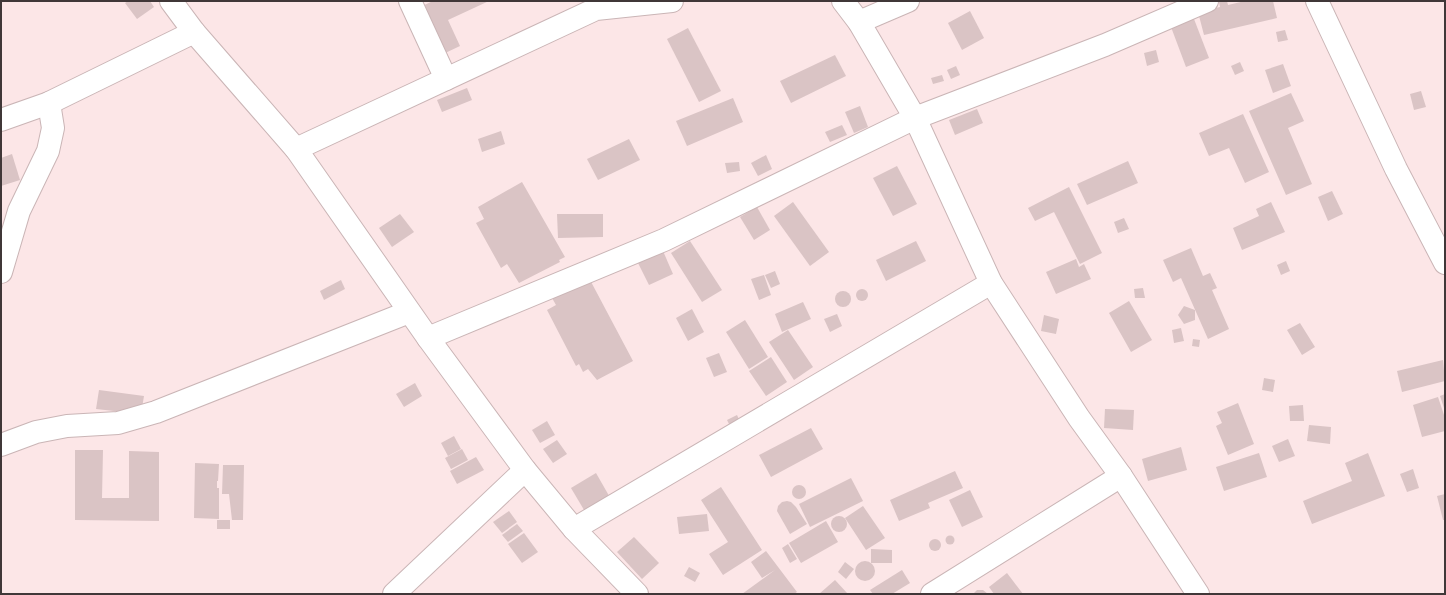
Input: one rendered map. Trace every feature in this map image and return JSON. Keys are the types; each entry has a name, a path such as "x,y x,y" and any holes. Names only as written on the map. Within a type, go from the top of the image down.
{"street":[{"path":"171,1 194,32 296,149 409,312 525,470 574,529 637,594"},
{"path":"410,1 446,79"},
{"path":"296,149 596,9 672,1"},
{"path":"843,1 859,22 915,118 991,283 1079,418 1121,476 1198,594"},
{"path":"859,22 908,1"},
{"path":"428,338 664,240 915,118 1105,44 1206,1"},
{"path":"1317,1 1396,170 1445,263"},
{"path":"1,120 49,103 194,32"},
{"path":"1,272 19,211 48,151 53,128 49,103"},
{"path":"574,529 991,283"},
{"path":"1,445 36,432 67,426 118,423 156,412 409,312"},
{"path":"394,594 525,470"},
{"path":"932,594 1121,476"}],"building":[{"path":"128,1 150,1 154,7 137,19 125,3"},
{"path":"433,1 489,1 448,20 460,46 441,55 420,7"},
{"path":"1227,1 1228,5 1245,1 1273,1 1277,18 1204,35 1198,12 1220,7 1219,2"},
{"path":"970,11 984,38 962,50 948,23"},
{"path":"1194,19 1209,58 1186,67 1171,27"},
{"path":"688,28 721,91 699,102 667,39"},
{"path":"1285,30 1288,40 1278,42 1276,32"},
{"path":"1156,50 1159,62 1147,66 1144,53"},
{"path":"835,55 846,76 791,103 780,81"},
{"path":"1240,62 1244,71 1235,75 1231,66"},
{"path":"1283,64 1291,86 1273,93 1265,70"},
{"path":"956,66 960,75 951,79 947,70"},
{"path":"942,75 944,81 933,84 931,78"},
{"path":"467,88 472,100 442,112 437,100"},
{"path":"1421,91 1426,107 1414,110 1410,94"},
{"path":"1291,93 1304,121 1288,128 1312,184 1286,195 1249,111"},
{"path":"733,98 743,122 687,146 676,121"},
{"path":"860,106 868,127 854,133 845,112"},
{"path":"977,109 983,123 955,135 949,120"},
{"path":"1243,114 1269,172 1245,183 1229,148 1209,156 1199,133"},
{"path":"842,125 847,135 830,142 825,132"},
{"path":"501,131 505,144 482,152 478,139"},
{"path":"629,139 640,160 598,180 587,159"},
{"path":"12,154 20,180 1,186 1,158"},
{"path":"766,155 772,169 758,176 751,163"},
{"path":"1128,161 1138,183 1087,205 1077,184"},
{"path":"739,162 740,171 727,173 725,163"},
{"path":"897,166 917,204 893,216 873,178"},
{"path":"522,182 565,257 559,260 560,262 519,283 507,264 501,268 476,223 484,219 478,207"},
{"path":"1069,187 1102,253 1080,264 1054,212 1035,221 1028,208"},
{"path":"1332,191 1343,214 1328,221 1318,197"},
{"path":"793,202 829,252 810,266 774,216"},
{"path":"1271,202 1285,232 1242,250 1233,228 1259,216 1256,209"},
{"path":"757,207 770,230 754,240 740,217"},
{"path":"400,214 414,232 392,247 379,228"},
{"path":"557,214 603,214 603,237 558,238"},
{"path":"1124,218 1129,229 1118,233 1114,222"},
{"path":"690,241 722,290 702,302 671,253"},
{"path":"916,241 926,261 886,281 876,260"},
{"path":"1191,248 1203,276 1210,273 1217,288 1212,290 1229,329 1208,339 1181,278 1173,282 1163,260"},
{"path":"663,251 673,274 649,285 638,263"},
{"path":"1076,259 1079,267 1084,264 1091,279 1056,294 1046,272"},
{"path":"1286,261 1290,271 1281,275 1277,265"},
{"path":"775,271 780,284 771,288 765,275"},
{"path":"764,275 771,295 759,300 751,279"},
{"path":"589,278 633,361 597,380 588,369 583,372 579,364 576,366 547,310 556,305 552,298"},
{"path":"341,280 345,289 324,300 320,291"},
{"path":"1143,288 1145,298 1135,298 1134,289"},
{"path":"860,289 864,289 868,295 864,301 860,301 856,297 856,293"},
{"path":"843,291 849,293 851,299 849,305 843,307 837,305 835,299 837,293"},
{"path":"1129,301 1152,340 1131,352 1109,313"},
{"path":"803,302 811,319 782,332 775,314"},
{"path":"1184,306 1195,310 1195,320 1184,324 1178,315"},
{"path":"692,309 704,332 688,341 676,318"},
{"path":"837,314 842,326 830,332 824,319"},
{"path":"1044,315 1059,319 1056,334 1041,331"},
{"path":"745,320 768,357 749,369 726,332"},
{"path":"1300,323 1315,347 1302,355 1287,330"},
{"path":"1181,328 1184,341 1174,343 1172,330"},
{"path":"788,330 813,367 794,380 769,342"},
{"path":"1193,339 1200,340 1199,347 1192,346"},
{"path":"719,353 727,372 714,377 706,358"},
{"path":"771,357 787,382 766,396 749,371"},
{"path":"1443,360 1445,381 1402,392 1397,371"},
{"path":"1264,378 1275,380 1273,392 1262,390"},
{"path":"415,383 422,396 404,407 396,394"},
{"path":"99,390 144,396 141,414 96,409"},
{"path":"1445,394 1445,411 1440,396"},
{"path":"1438,397 1445,418 1445,431 1422,437 1413,405"},
{"path":"1238,403 1254,444 1228,455 1216,426 1222,423 1217,412"},
{"path":"1303,405 1304,421 1290,421 1289,406"},
{"path":"1105,409 1134,410 1133,430 1104,428"},
{"path":"737,415 743,428 733,432 727,420"},
{"path":"547,421 555,435 540,443 532,430"},
{"path":"1309,425 1331,427 1330,444 1307,441"},
{"path":"811,428 823,449 771,477 759,455"},
{"path":"454,436 461,449 448,456 441,443"},
{"path":"1288,439 1295,456 1279,462 1272,446"},
{"path":"557,440 567,454 553,463 543,449"},
{"path":"1181,447 1187,470 1148,481 1142,459"},
{"path":"462,449 468,460 451,469 445,458"},
{"path":"75,450 103,450 102,498 129,498 129,451 159,452 159,521 75,520"},
{"path":"1259,453 1267,477 1224,491 1216,467"},
{"path":"1368,453 1385,496 1312,524 1303,501 1352,481 1345,463"},
{"path":"476,457 484,470 457,484 450,471"},
{"path":"195,463 219,464 217,488 219,488 219,519 194,518"},
{"path":"223,465 244,465 243,520 232,520 229,494 222,494"},
{"path":"1413,469 1419,488 1407,492 1400,474"},
{"path":"955,471 963,488 928,503 930,508 899,521 890,500"},
{"path":"596,473 612,501 587,515 571,488"},
{"path":"851,478 863,501 810,527 799,504"},
{"path":"799,485 804,487 806,492 804,497 799,499 794,497 792,492 794,487"},
{"path":"721,487 762,550 723,575 709,554 728,542 701,500"},
{"path":"970,490 983,517 962,527 949,500"},
{"path":"1445,494 1445,520 1443,520 1437,496"},
{"path":"782,502 791,502 796,507 807,524 790,534 777,511 778,506"},
{"path":"863,506 885,538 866,550 845,518"},
{"path":"509,511 517,522 502,533 493,522"},
{"path":"707,514 709,531 679,534 677,517"},
{"path":"839,516 845,518 847,524 845,530 839,532 833,530 831,524 833,518"},
{"path":"217,520 230,520 230,529 217,529"},
{"path":"826,521 838,542 801,563 789,543"},
{"path":"517,524 523,531 508,542 502,535"},
{"path":"524,533 538,552 522,563 508,544"},
{"path":"950,535 955,540 950,545 945,540"},
{"path":"634,537 659,563 642,579 617,552"},
{"path":"935,539 939,541 941,545 939,549 935,551 931,549 929,545 931,541"},
{"path":"788,544 797,559 790,563 782,548"},
{"path":"871,549 892,550 892,563 871,563"},
{"path":"766,551 797,592 794,594 742,594 775,570 762,578 751,562"},
{"path":"865,561 872,564 875,571 872,578 865,581 858,578 855,571 858,564"},
{"path":"845,562 854,569 846,579 838,572"},
{"path":"689,567 700,573 695,582 684,576"},
{"path":"902,570 910,583 892,594 873,594 870,590"},
{"path":"1007,573 1023,594 994,594 989,587"},
{"path":"835,580 848,594 819,594"},
{"path":"977,590 983,590 988,594 973,594"}]}
